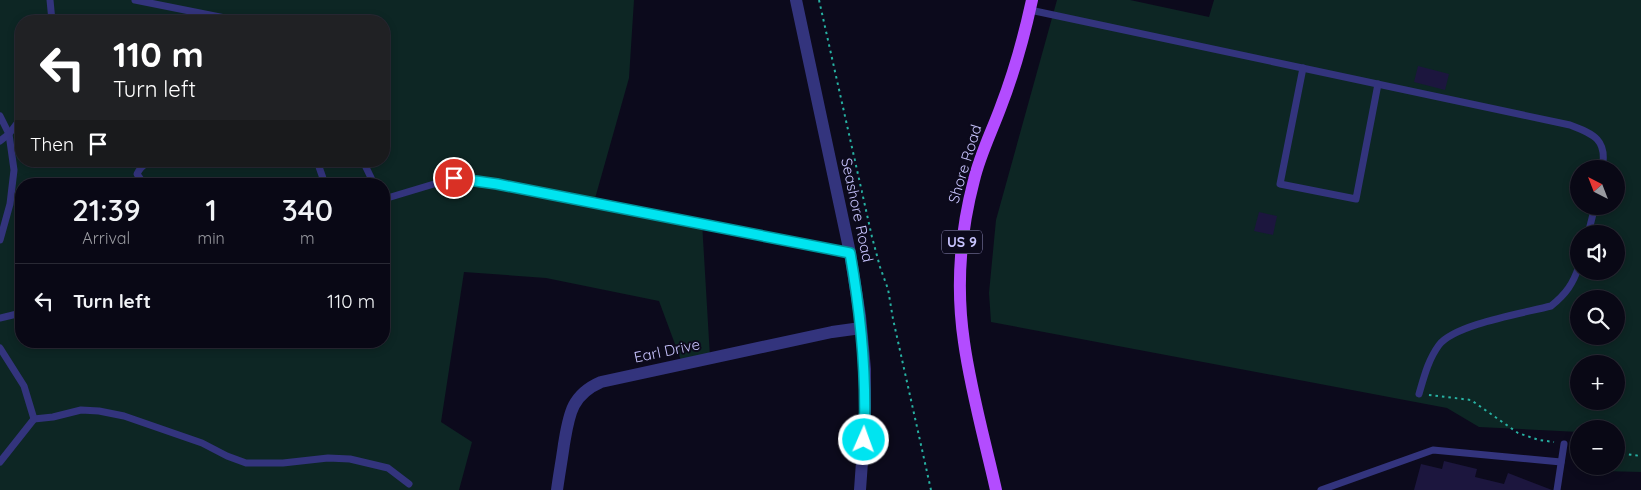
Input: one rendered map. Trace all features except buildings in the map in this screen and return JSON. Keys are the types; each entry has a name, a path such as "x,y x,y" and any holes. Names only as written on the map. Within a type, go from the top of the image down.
{"main road":[{"name":"Shore Road","path":"996,490 963,340 960,304 962,248 966,213 974,179 982,152 1013,72 1031,5"}],"street":[{"name":"Seashore Road","path":"796,0 850,253 861,328 865,420 860,490"},
{"name":"Earl Drive","path":"557,490 568,416 580,395 589,387 610,380 832,332 861,328"}],"lane":[{"path":"50,0 51,15"},
{"path":"135,0 210,15"},
{"path":"1031,5 1303,68 1570,125 1591,134 1601,145 1605,156 1604,160"},
{"path":"1303,68 1280,184 1356,199 1378,84"},
{"path":"0,116 9,134 14,170 10,204 0,240"},
{"path":"0,141 15,126"},
{"path":"140,178 137,174 141,167"},
{"path":"390,197 454,178 497,184 850,253"},
{"path":"1419,394 1426,368 1440,343 1457,332 1551,306 1561,298 1574,280"},
{"path":"0,318 15,314"},
{"path":"0,348 24,386 34,419"},
{"path":"0,462 34,419 53,417 81,410 124,416 202,443 246,463 283,463 328,458 350,459 388,468 410,484"},
{"path":"1556,490 1564,444"},
{"path":"1321,490 1433,450 1561,462"}],"path":[{"path":"819,0 872,237 888,289 931,490"},
{"path":"1419,394 1472,400 1518,433 1539,440 1564,444"},
{"path":"1625,454 1641,456"}],"green space":[{"path":"0,0 634,0 629,78 594,202 702,222 710,357 682,363 659,301 546,278 464,272 441,422 472,442 459,490 0,490"},
{"path":"1057,0 1130,0 1209,17 1214,0 1641,0 1641,472 1625,472 1625,420 1570,420 1570,432 1479,427 1447,408 991,322 989,293 996,220"}],"route":[{"path":"454,178 497,184 850,253 857,291 864,369 864,440"}]}
